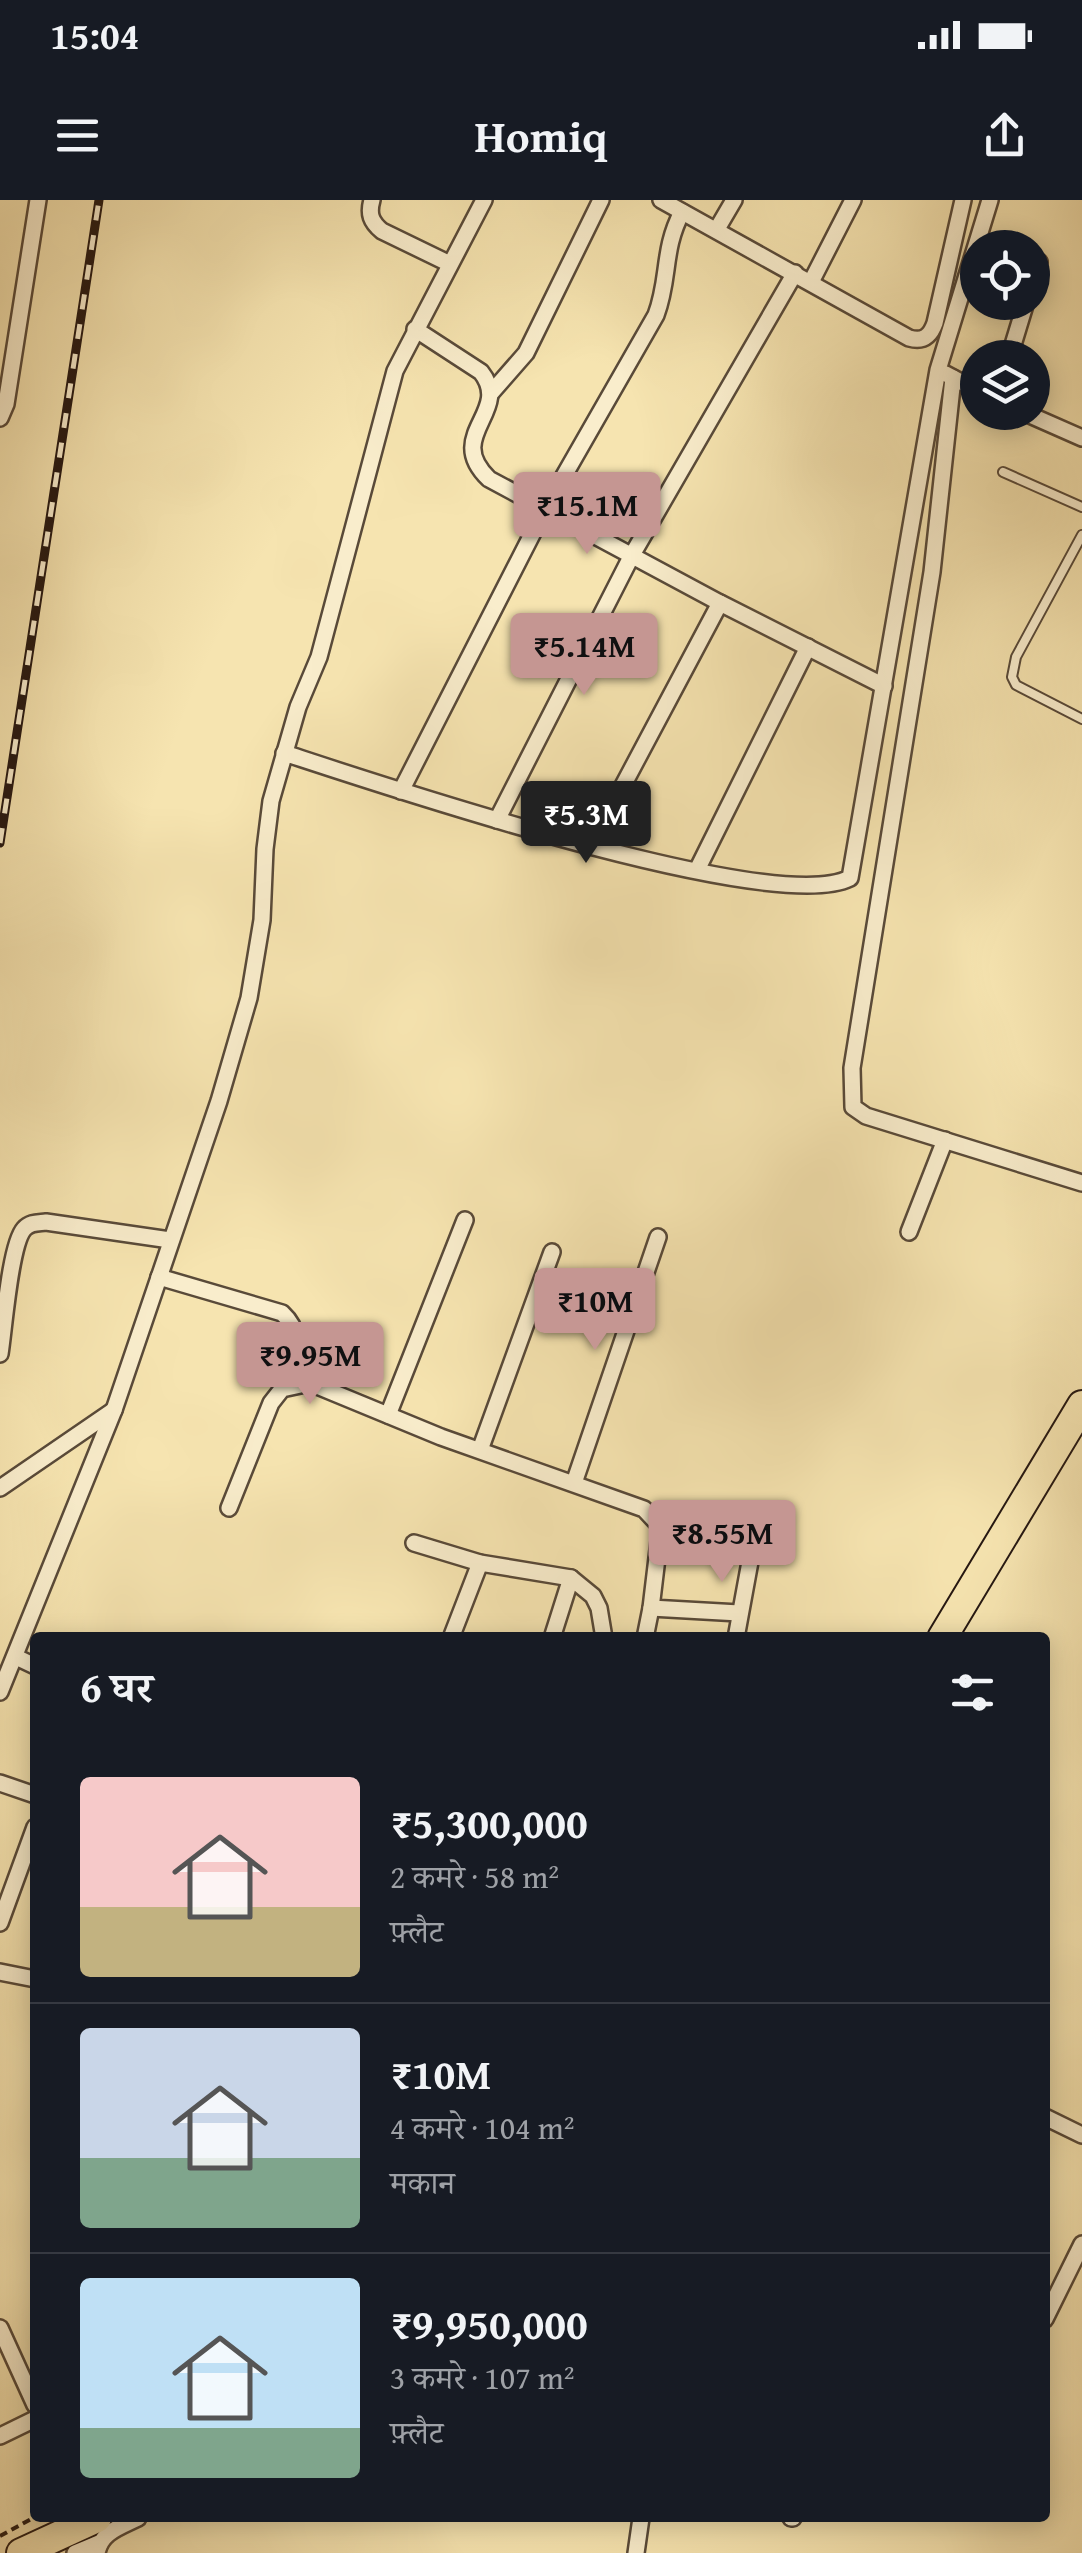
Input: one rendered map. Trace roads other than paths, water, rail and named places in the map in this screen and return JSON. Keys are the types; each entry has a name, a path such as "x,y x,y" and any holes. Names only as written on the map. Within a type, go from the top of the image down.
{"highway":[{"path":"946,1632 1082,1406"},
{"path":"22,2553 100,2533"}],"street":[{"path":"0,418 6,404 38,200"},
{"path":"372,200 373,223 382,231 450,264"},
{"path":"601,200 526,353 491,393 472,444 471,456 476,467 489,479 545,510 884,686"},
{"path":"660,200 918,341 926,338 935,323 963,200"},
{"path":"717,229 734,200"},
{"path":"811,282 853,200"},
{"path":"284,753 497,820 698,870 755,881 812,885 836,884 850,878 946,374 990,200"},
{"path":"0,1692 114,1410 249,998 262,920 264,849 271,801 319,657 395,371 479,202"},
{"path":"400,790 545,510 656,315 662,301 667,245 682,212"},
{"path":"497,820 632,555 794,273"},
{"path":"415,329 481,372 491,393"},
{"path":"946,374 960,381"},
{"path":"946,374 932,572 870,955 851,1094 853,1107 866,1116 1082,1183"},
{"path":"1050,424 1082,438"},
{"path":"592,844 720,603"},
{"path":"698,870 808,647"},
{"path":"908,1232 945,1140"},
{"path":"388,1414 465,1220"},
{"path":"0,1354 14,1259 25,1228 46,1222 170,1240"},
{"path":"574,1483 658,1236"},
{"path":"480,1450 552,1252"},
{"path":"159,1277 282,1313 298,1335 294,1384"},
{"path":"229,1508 271,1403 282,1389 310,1383 644,1509 659,1525 646,1632"},
{"path":"0,1488 114,1410"},
{"path":"737,1632 754,1540"},
{"path":"414,1544 480,1563 570,1578 593,1596 603,1632"},
{"path":"453,1632 480,1563"},
{"path":"554,1632 570,1578"},
{"path":"651,1608 740,1613"},
{"path":"16,1657 30,1664"},
{"path":"0,1783 30,1793"},
{"path":"0,1923 30,1841"},
{"path":"0,1972 30,1978"},
{"path":"1050,2119 1082,2135"},
{"path":"1050,2310 1082,2244"},
{"path":"0,2328 30,2393"},
{"path":"0,2436 30,2421"},
{"path":"76,2553 100,2533 128,2522"},
{"path":"636,2553 640,2522"}],"lane":[{"path":"1003,472 1082,507"},
{"path":"1082,535 1016,657 1012,677 1016,685 1082,720"}],"railway":[{"path":"0,843 99,200"}]}
